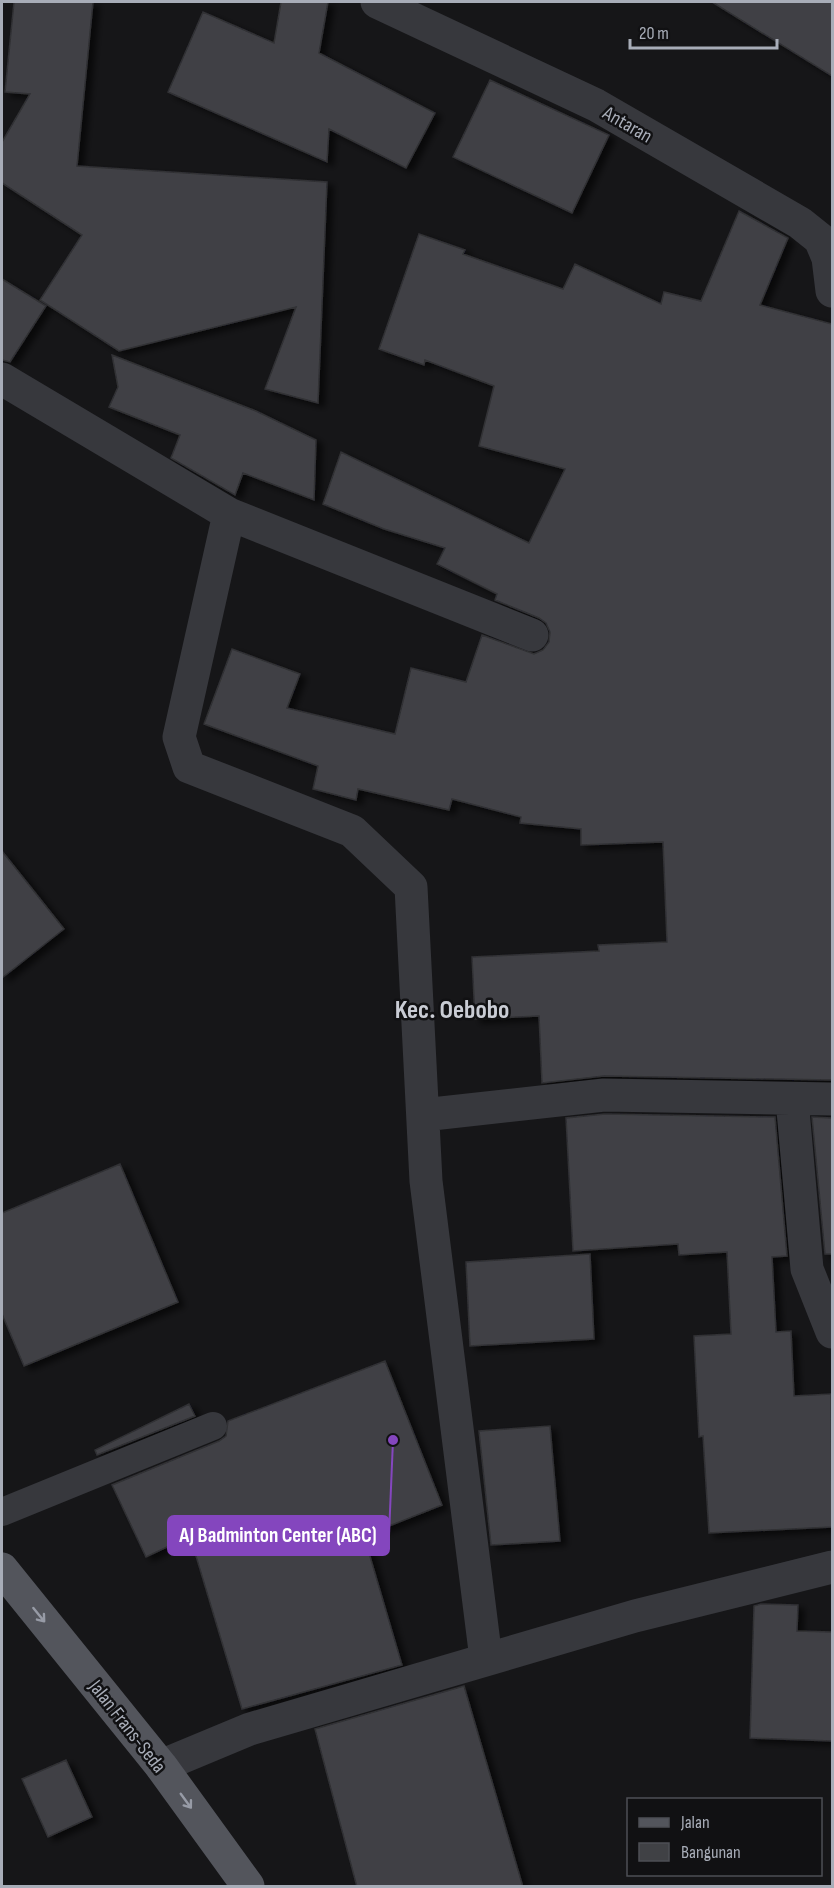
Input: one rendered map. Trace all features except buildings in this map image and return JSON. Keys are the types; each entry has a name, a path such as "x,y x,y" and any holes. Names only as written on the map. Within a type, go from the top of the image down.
{"main road":[{"name":"Jalan Frans-Seda","path":"2,1569 160,1766 248,1887"}],"street":[{"name":"Antaran","path":"377,2 596,105 800,223 820,239 828,258 832,291"},
{"path":"2,379 229,514 532,635"},
{"path":"229,514 179,737 189,767 352,831 411,887 426,1181 486,1659"},
{"path":"423,1115 603,1095 832,1100"},
{"path":"792,1099 807,1269 832,1332"},
{"path":"160,1766 250,1729 486,1659 635,1616 832,1568"}],"lane":[{"path":"2,1512 213,1426"}],"place":[{"name":"AJ Badminton Center (ABC)","path":"393,1440"}],"district":[{"name":"Kec. Oebobo","path":"452,1009"}]}
